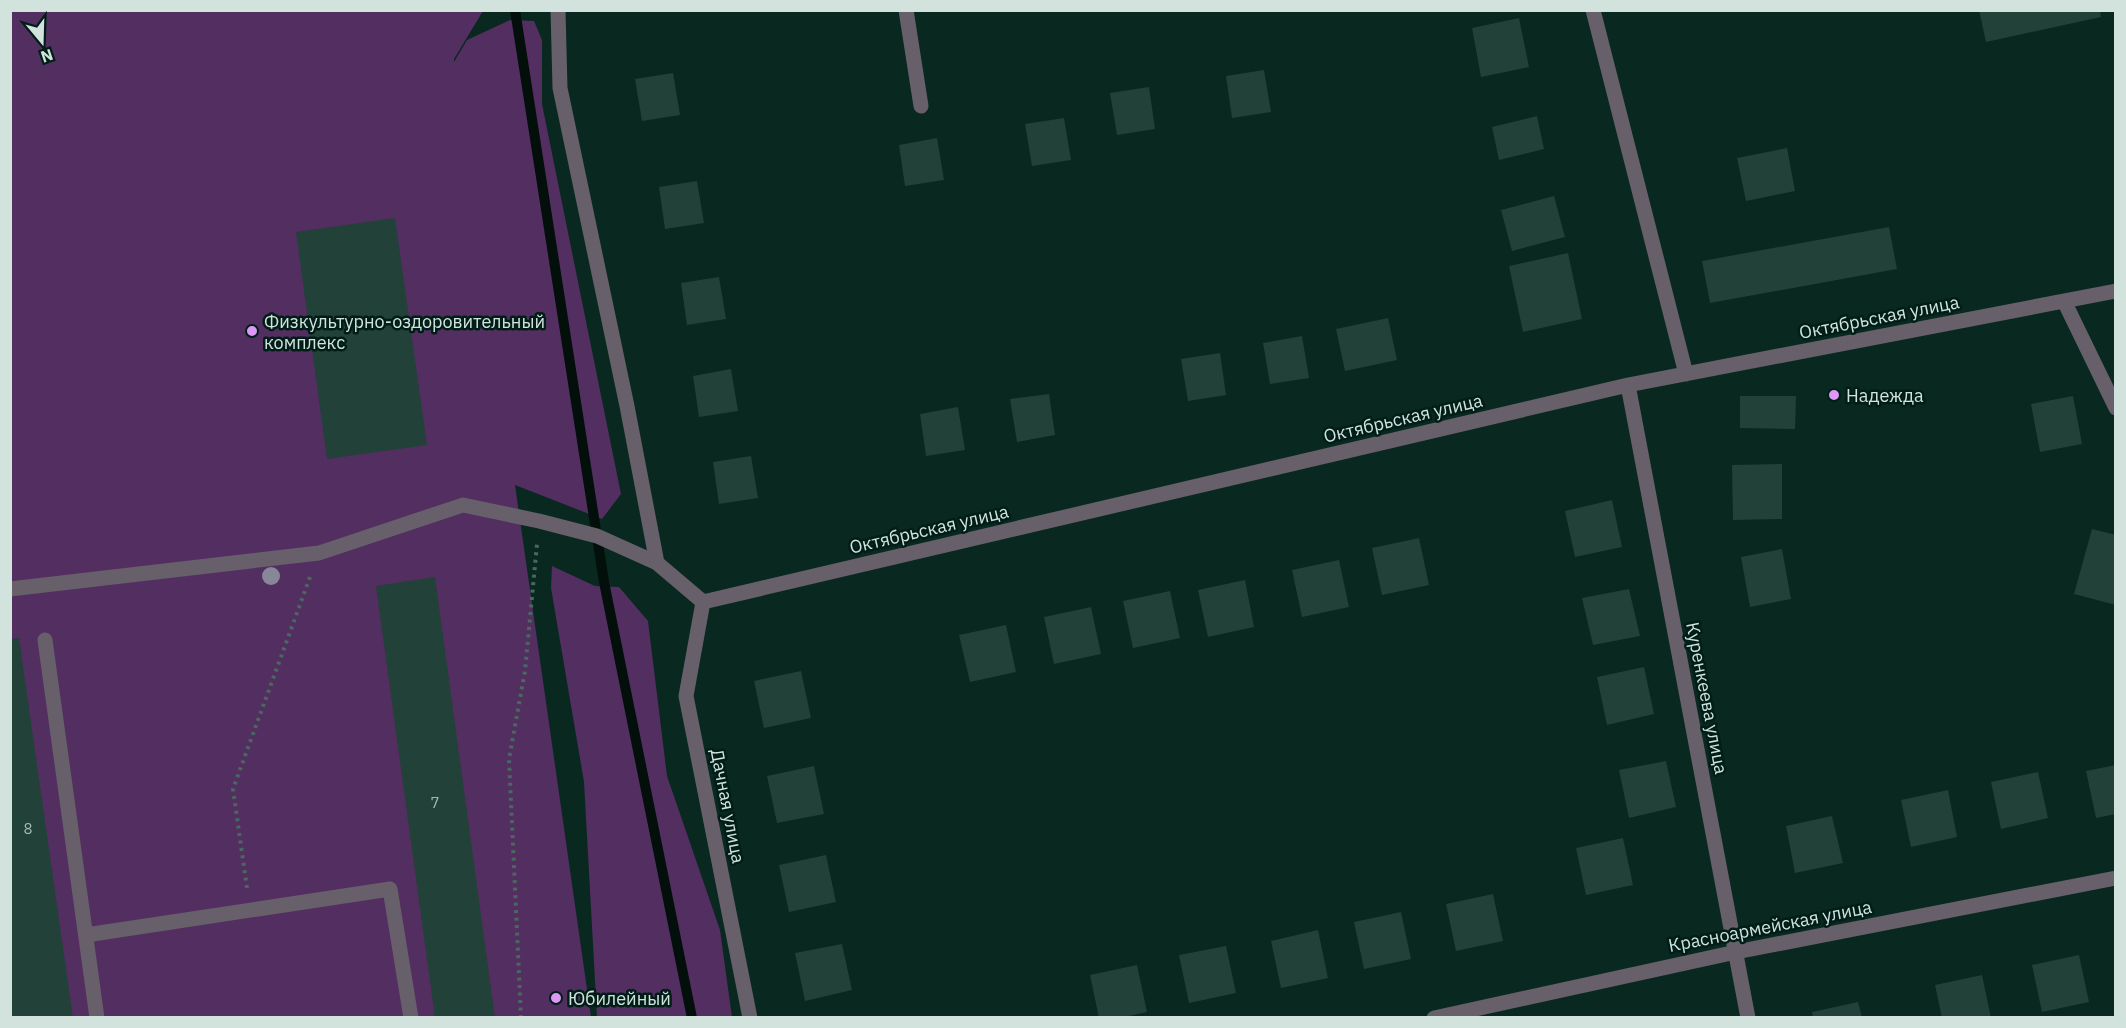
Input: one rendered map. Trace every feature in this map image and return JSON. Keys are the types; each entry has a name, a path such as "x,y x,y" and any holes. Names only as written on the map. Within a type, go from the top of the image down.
{"street":[{"path":"558,10 560,88 620,372 657,563"},
{"path":"906,10 921,106"},
{"path":"1593,10 1686,375"},
{"name":"Октябрьская улица","path":"703,602 1628,385 2115,291"},
{"path":"2064,301 2115,408"},
{"name":"Куренкеева улица","path":"1628,385 1748,1017"},
{"path":"10,589 319,553 464,505 597,536 657,563 703,602"},
{"name":"Дачная улица","path":"703,602 686,696 750,1017"},
{"path":"45,640 97,1017"},
{"name":"Красноармейская улица","path":"1434,1017 1736,952 2115,878"},
{"path":"86,935 390,889 411,1017"}],"path":[{"path":"521,1017 508,759 525,671 539,521"},
{"path":"250,910 233,789 319,553"}],"shaded area":[{"name":"Физкультурно-оздоровительный комплекс","path":"10,11 483,11 454,62 467,40 510,20 534,21 542,40 542,104 621,494 602,519 515,485 591,1017 11,1017"},
{"path":"552,566 595,586 619,587 648,621 667,776 720,930 732,1017 597,1017 584,782 551,588"}],"building":[{"path":"1979,10 2100,10 2101,17 1986,42"},
{"path":"1519,18 1529,67 1481,77 1472,28"},
{"path":"1264,70 1271,112 1232,118 1226,76"},
{"path":"673,73 680,115 642,121 635,79"},
{"path":"1149,87 1155,129 1117,135 1110,93"},
{"path":"1537,116 1544,149 1499,160 1492,127"},
{"path":"1064,118 1071,160 1032,166 1025,124"},
{"path":"937,138 944,180 905,186 899,145"},
{"path":"1787,148 1795,191 1746,201 1737,158"},
{"path":"697,181 704,223 665,229 659,187"},
{"path":"1554,196 1565,237 1512,251 1501,210"},
{"path":"395,218 427,445 327,459 296,232"},
{"path":"1889,227 1897,269 1710,303 1702,261"},
{"path":"1568,253 1582,319 1523,332 1509,266"},
{"path":"719,277 726,319 687,325 681,283"},
{"path":"1388,318 1397,360 1345,371 1336,329"},
{"path":"1302,336 1309,378 1270,384 1263,343"},
{"path":"1220,353 1226,395 1188,401 1181,359"},
{"path":"731,369 738,411 699,417 693,376"},
{"path":"1049,394 1055,435 1017,442 1010,399"},
{"path":"1740,396 1796,396 1795,429 1740,428"},
{"path":"2073,396 2082,444 2040,452 2031,404"},
{"path":"958,407 965,450 926,456 920,414"},
{"path":"751,456 758,498 719,504 713,462"},
{"path":"1782,464 1782,519 1733,520 1732,465"},
{"path":"1612,500 1622,547 1575,557 1565,511"},
{"path":"2092,529 2116,535 2116,605 2074,594"},
{"path":"1419,538 1429,585 1382,595 1372,548"},
{"path":"1782,549 1791,599 1750,607 1741,557"},
{"path":"1339,560 1349,607 1302,617 1292,570"},
{"path":"435,577 495,1018 435,1018 376,586"},
{"path":"1245,580 1254,627 1208,637 1198,590"},
{"path":"1629,589 1640,636 1593,645 1582,598"},
{"path":"1170,591 1180,638 1133,648 1123,601"},
{"path":"1091,607 1101,654 1054,664 1044,617"},
{"path":"1006,625 1016,672 970,682 959,635"},
{"path":"19,638 73,1018 10,1018 10,639"},
{"path":"1644,667 1654,714 1607,725 1597,677"},
{"path":"801,671 811,718 764,728 754,681"},
{"path":"1666,761 1676,807 1629,818 1619,770"},
{"path":"2116,765 2116,814 2096,818 2086,771"},
{"path":"814,766 824,814 777,823 767,776"},
{"path":"2038,772 2048,818 2001,829 1991,782"},
{"path":"1948,790 1957,837 1911,847 1901,800"},
{"path":"1832,816 1843,863 1795,873 1786,826"},
{"path":"1623,838 1633,885 1586,895 1576,848"},
{"path":"826,855 836,902 789,912 779,865"},
{"path":"1493,894 1503,941 1456,951 1446,904"},
{"path":"1401,912 1411,959 1364,969 1354,922"},
{"path":"1318,930 1328,978 1281,988 1271,941"},
{"path":"842,944 852,990 805,1001 795,953"},
{"path":"1226,946 1236,993 1189,1003 1179,955"},
{"path":"2079,955 2089,1002 2042,1012 2032,965"},
{"path":"1137,965 1147,1012 1120,1018 1099,1018 1090,975"},
{"path":"1982,975 1991,1018 1942,1018 1935,985"},
{"path":"1858,1002 1862,1018 1813,1018 1812,1012"}],"waterway":[{"path":"515,10 604,582 692,1018"}],"place":[{"name":"Физкультурно-оздоровительный комплекс","path":"252,331"},
{"name":"Надежда","path":"1834,395"},
{"name":"Юбилейный","path":"556,998"}]}
